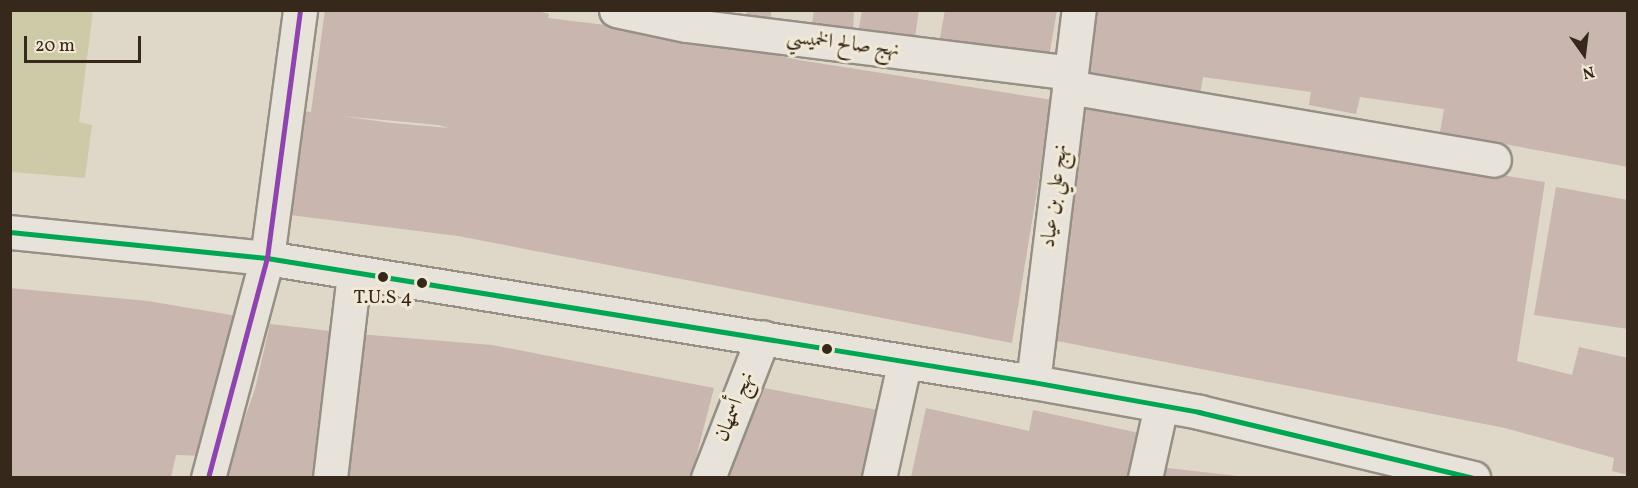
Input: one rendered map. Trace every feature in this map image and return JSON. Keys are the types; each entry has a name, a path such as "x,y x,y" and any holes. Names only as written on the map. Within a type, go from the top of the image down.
{"street":[{"path":"208,477 267,258 300,10"},
{"name":"نهج صالح الخميسي","path":"616,10 686,25 1070,80 1494,160"},
{"name":"نهج علي بن عياد","path":"1033,382 1079,10"},
{"path":"10,232 267,258 763,337 904,364 1033,382 1161,405 1408,470 1473,477"},
{"path":"330,477 354,273"},
{"name":"نهج أسمهان","path":"708,477 763,337"},
{"path":"879,477 904,364"},
{"path":"1145,477 1161,405"}],"shaded area":[{"path":"10,11 93,11 79,122 92,125 85,178 11,172"}],"building":[{"path":"325,10 534,10 549,14 548,18 672,33 799,60 1052,100 1012,343 458,236 282,214 295,110 311,112","holes":["341,116 438,125 449,128"]},
{"path":"747,10 771,10 771,20 746,18"},
{"path":"814,10 854,10 853,30 812,24"},
{"path":"862,10 919,10 915,37 859,28"},
{"path":"945,10 1057,10 1048,63 939,43"},
{"path":"1092,10 1628,10 1628,167 1440,132 1444,109 1360,97 1356,114 1309,105 1311,92 1203,77 1200,95 1083,78"},
{"path":"1084,108 1545,182 1517,361 1572,375 1579,347 1628,358 1628,475 1612,471 1614,458 1505,428 1052,340"},
{"path":"1556,187 1628,200 1628,329 1534,315"},
{"path":"10,288 148,301 237,316 213,392 203,456 176,455 171,477 10,477"},
{"path":"270,324 331,331 312,477 224,477 255,389"},
{"path":"358,334 492,345 714,388 691,477 345,477"},
{"path":"749,385 893,413 881,477 726,477"},
{"path":"926,408 1029,431 1033,410 1139,433 1130,477 911,477"},
{"path":"1159,467 1238,476 1238,477 1158,477"}],"transit line":[{"path":"208,478 267,258 300,10"},
{"path":"10,232 267,258 1033,382 1199,412 1473,478"}],"place":[{"name":"T.U.S 4","path":"383,277"}]}
